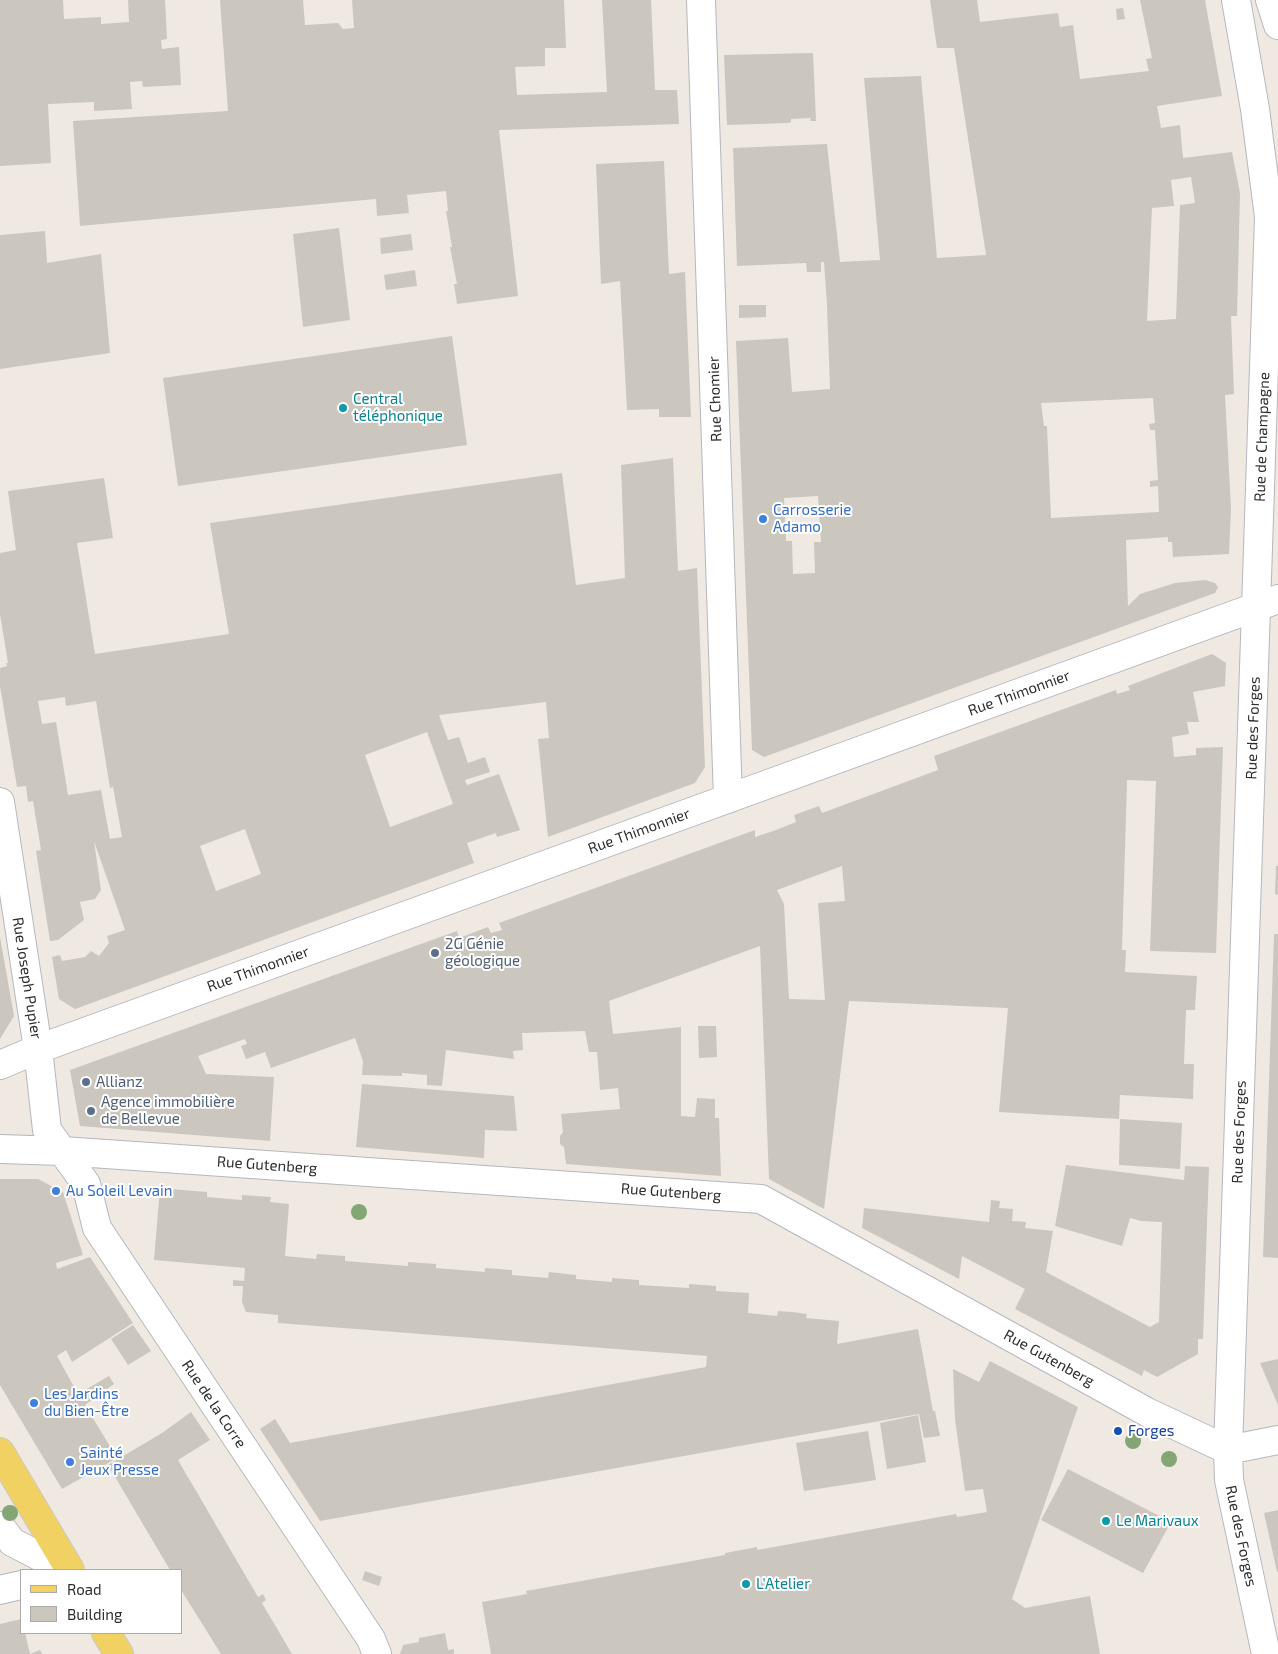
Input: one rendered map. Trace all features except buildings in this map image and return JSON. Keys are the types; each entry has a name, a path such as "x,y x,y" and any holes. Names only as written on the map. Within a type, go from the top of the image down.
{"main road":[{"path":"0,1452 69,1569"},
{"path":"107,1634 118,1654"}],"street":[{"name":"Rue Chomier","path":"701,0 728,799"},
{"name":"Rue de Champagne","path":"1236,0 1255,109 1270,217 1268,603"},
{"path":"1270,0 1278,25"},
{"name":"Rue Thimonnier","path":"0,1065 38,1049 1268,603"},
{"name":"Rue des Forges","path":"1266,1654 1229,1480 1228,1450 1268,603"},
{"name":"Rue Joseph Pupier","path":"0,802 38,1049 47,1130 62,1151"},
{"name":"Rue Gutenberg","path":"0,1149 62,1151 761,1198 1147,1412 1228,1450"},
{"name":"Rue de la Corre","path":"62,1151 86,1184 97,1228 370,1639 377,1654"},
{"path":"1228,1450 1278,1440"},
{"path":"0,1526 12,1542 62,1569"},
{"path":"0,1548 21,1557 61,1569"},
{"path":"0,1590 20,1585"}],"place":[{"name":"Central téléphonique","path":"343,408"},
{"name":"Carrosserie Adamo","path":"763,519"},
{"name":"2G Génie géologique","path":"435,953"},
{"name":"Allianz","path":"86,1082"},
{"name":"Agence immobilière de Bellevue","path":"91,1111"},
{"name":"Au Soleil Levain","path":"56,1191"},
{"name":"Les Jardins du Bien-Être","path":"34,1403"},
{"name":"Forges","path":"1118,1431"},
{"name":"Sainté Jeux Presse","path":"70,1462"},
{"name":"Le Marivaux","path":"1106,1521"},
{"name":"L'Atelier","path":"746,1584"}]}
